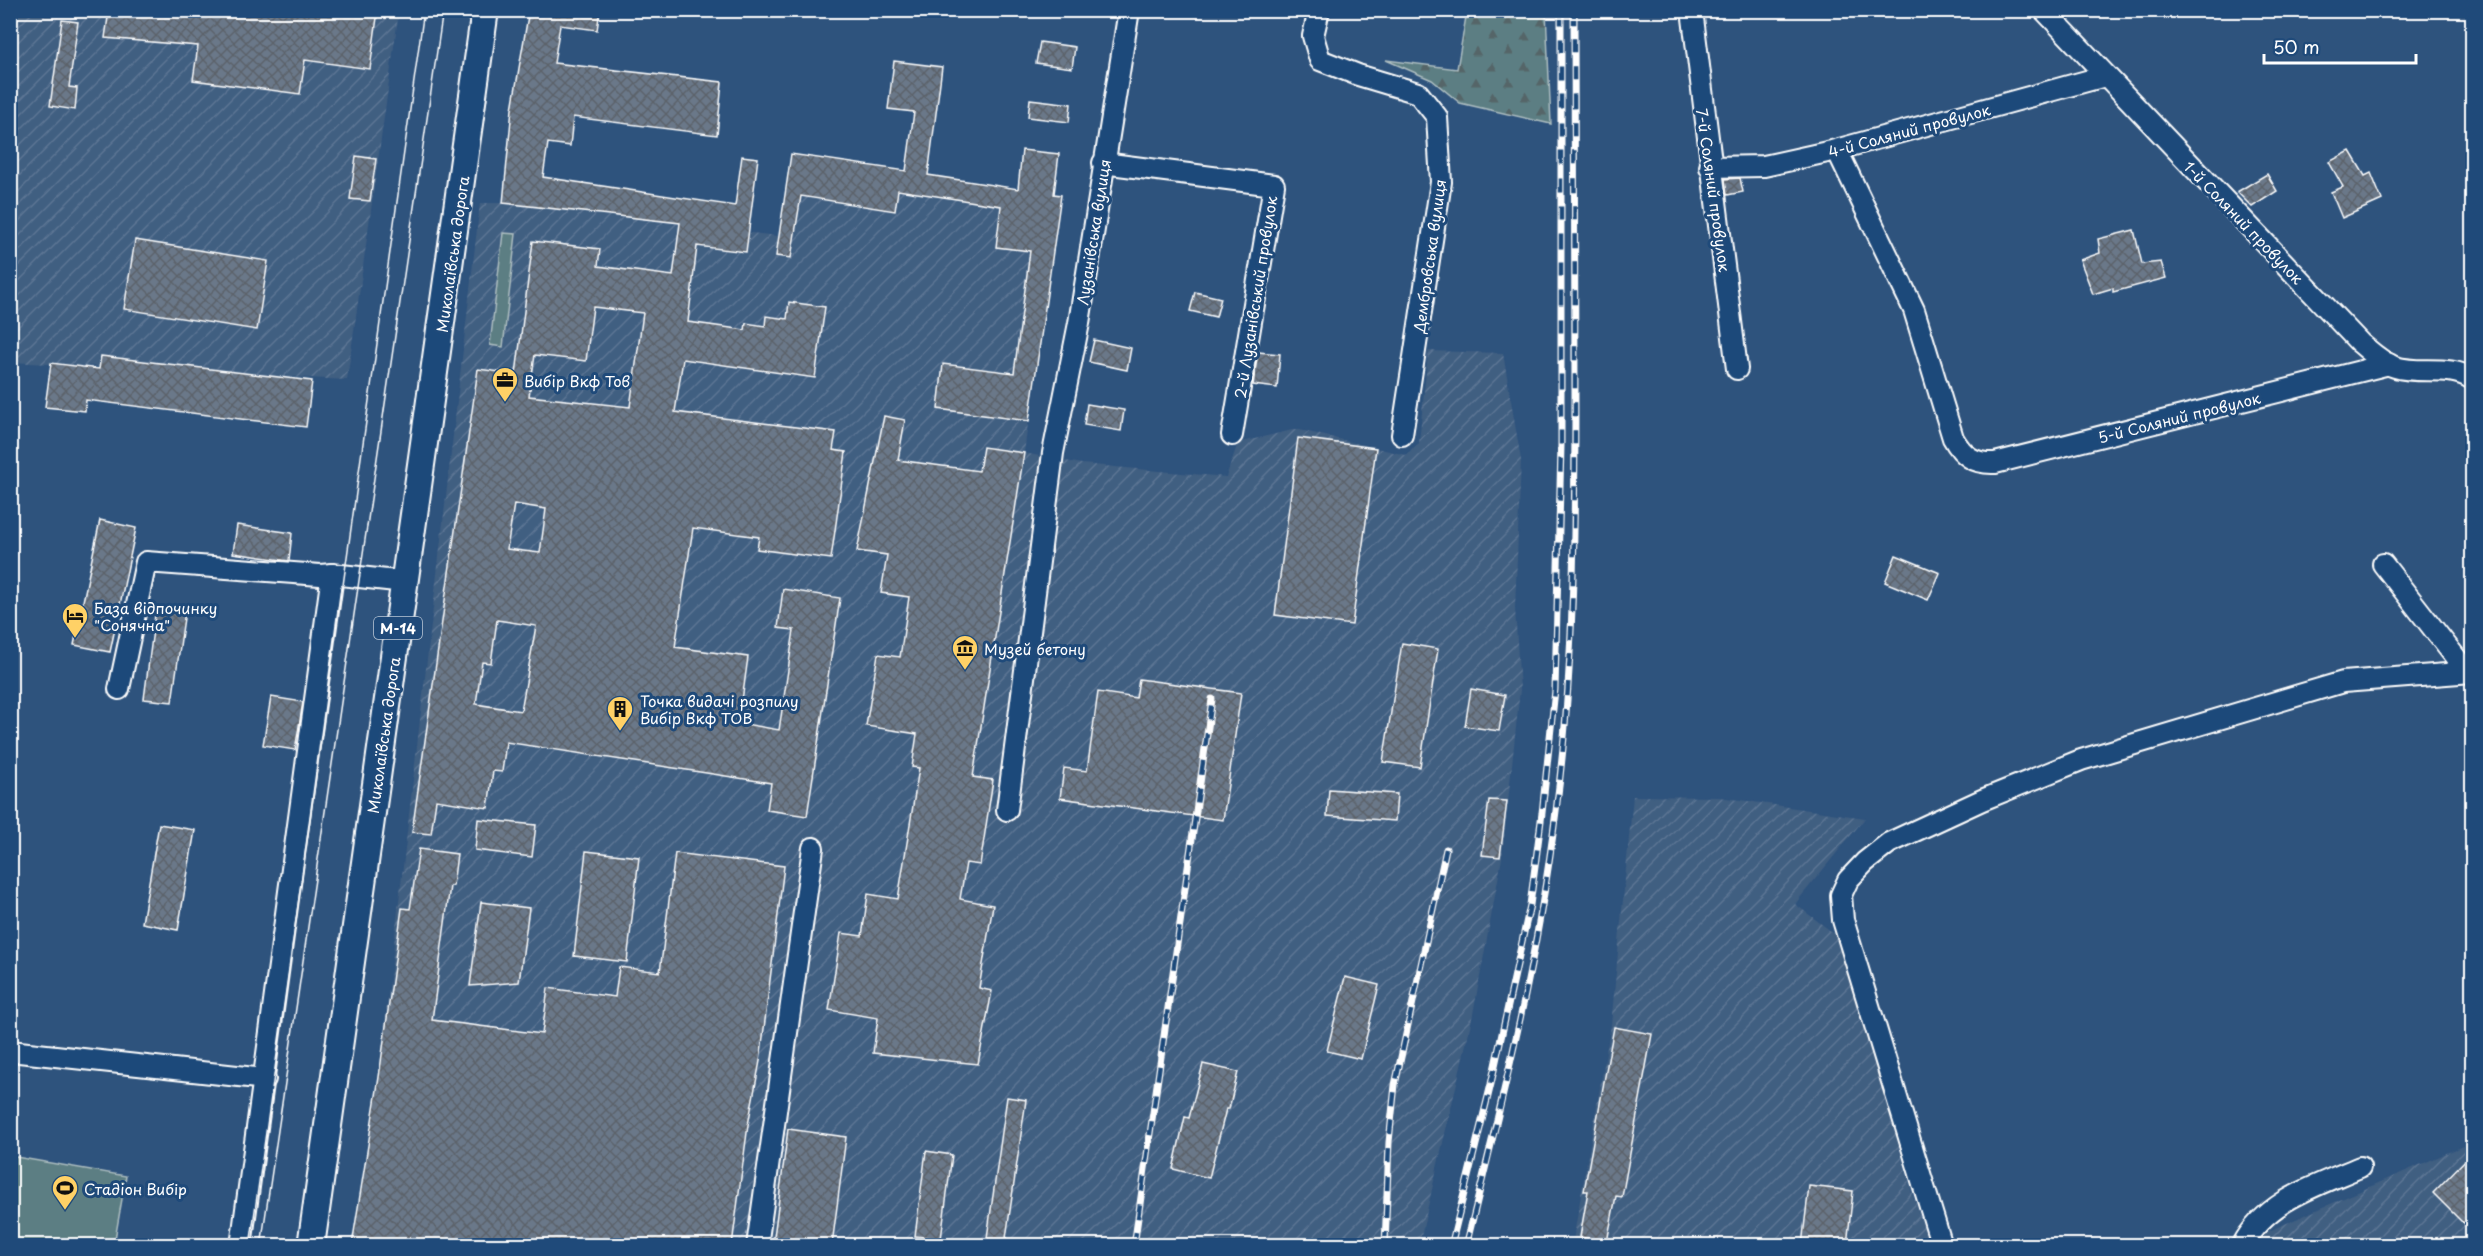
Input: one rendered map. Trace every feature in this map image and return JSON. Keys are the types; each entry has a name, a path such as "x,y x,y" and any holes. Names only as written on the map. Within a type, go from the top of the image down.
{"main road":[{"name":"Миколаївська дорога","path":"310,1245 485,10"}],"street":[{"name":"Лузанівська вулиця","path":"1007,810 1053,453 1079,323 1129,10"},
{"name":"Дембровська вулиця","path":"1319,10 1314,36 1320,60 1358,75 1418,93 1437,117 1441,182 1402,435"},
{"name":"7-й Соляний провулок","path":"1692,10 1737,369"},
{"name":"1-й Соляний провулок","path":"2044,10 2360,343 2389,364 2412,370 2463,373 2472,379"},
{"name":"4-й Соляний провулок","path":"1710,167 1764,166 1837,150 2105,76"},
{"name":"5-й Соляний провулок","path":"1837,150 1914,310 1953,438 1960,451 1980,464 1995,463 2389,364"},
{"name":"2-й Лузанівський провулок","path":"1103,163 1274,185 1232,435"},
{"path":"119,689 146,562 332,574 405,582"},
{"path":"2383,564 2470,672"},
{"path":"241,1245 332,574"},
{"path":"1942,1245 1843,920 1841,895 1848,880 1888,843 1982,800 2081,760 2343,682 2470,672"},
{"path":"757,1245 813,848"},
{"path":"10,1051 265,1079"},
{"path":"2242,1245 2262,1218 2288,1198 2360,1167"}],"shaded area":[{"path":"10,11 399,11 347,380 11,362"},
{"path":"804,175 1057,214 1024,453 1082,464 1226,477 1238,443 1296,429 1406,455 1419,443 1428,351 1503,353 1521,460 1515,608 1520,690 1502,858 1473,1014 1419,1245 359,1246 480,203 503,203 794,238"},
{"path":"1633,796 1719,797 1865,818 1795,904 1840,938 1912,1193 1930,1245 1572,1246 1611,1025"},
{"path":"2472,1142 2472,1245 2263,1246 2264,1233"}],"green space":[{"path":"1467,11 1546,11 1551,124 1460,103 1432,80 1386,60 1457,69"},
{"path":"503,233 516,234 503,347 490,345"},
{"name":"Стадіон Вибір","path":"10,1156 126,1176 114,1245 11,1245"}],"building":[{"path":"109,10 378,10 370,69 305,60 300,94 193,80 198,46 105,38"},
{"path":"529,10 600,10 597,30 560,25 554,63 722,82 717,135 573,117 570,146 548,143 543,177 735,206 742,156 758,158 746,252 697,246 688,322 745,330 746,323 765,326 766,316 787,319 789,302 825,307 815,378 683,359 675,412 836,432 833,450 846,452 831,559 757,549 759,537 693,528 675,647 748,657 739,723 779,730 794,630 778,628 783,589 840,598 807,816 767,810 771,783 506,742 502,772 493,771 488,808 436,800 431,834 412,832 478,369 516,374 533,241 600,249 598,266 673,276 680,223 503,203 512,109","holes":["593,307 643,313 630,407 529,396 535,355 586,361","514,504 546,509 540,553 507,549","497,620 536,626 521,711 476,704 482,662 491,663"]},
{"path":"62,20 78,22 69,87 77,88 75,110 50,106"},
{"path":"1040,42 1075,47 1072,68 1036,63"},
{"path":"894,61 942,67 928,175 1018,189 1022,150 1059,154 1054,194 1061,195 1029,421 938,409 943,364 1014,373 1030,251 996,247 1001,206 898,190 895,211 801,196 791,258 776,256 791,154 906,171 914,112 888,109"},
{"path":"1030,99 1071,104 1069,122 1028,117"},
{"path":"2350,151 2365,176 2371,173 2382,200 2342,218 2331,192 2343,187 2329,162"},
{"path":"356,156 376,159 370,201 350,199"},
{"path":"2267,174 2277,191 2252,207 2237,192"},
{"path":"1740,178 1743,192 1727,195 1725,179"},
{"path":"2134,230 2142,264 2161,262 2166,278 2113,292 2113,288 2093,294 2080,260 2100,253 2098,239"},
{"path":"135,240 268,261 257,330 124,309"},
{"path":"1195,292 1221,298 1216,317 1190,311"},
{"path":"1094,340 1131,348 1127,370 1089,362"},
{"path":"1258,352 1280,354 1277,388 1253,385"},
{"path":"101,356 312,381 306,427 86,400 85,411 45,407 51,363 99,369"},
{"path":"1087,404 1124,410 1121,431 1084,425"},
{"path":"884,416 905,420 898,460 979,471 983,447 1024,453 973,777 993,780 980,865 966,863 960,899 993,905 979,988 992,991 978,1064 873,1053 878,1018 829,1010 841,933 862,936 868,894 898,899 919,768 912,767 917,734 866,726 878,654 900,657 909,597 881,593 887,555 857,551"},
{"path":"1298,438 1376,448 1352,625 1275,615"},
{"path":"100,520 136,528 110,652 74,645"},
{"path":"237,525 292,533 289,561 233,553"},
{"path":"1896,555 1940,573 1928,600 1885,582"},
{"path":"156,607 185,611 172,702 144,699"},
{"path":"1402,643 1438,649 1420,767 1383,762"},
{"path":"1139,679 1241,693 1223,820 1060,798 1064,768 1087,771 1098,692 1136,698"},
{"path":"1471,689 1505,695 1499,731 1465,726"},
{"path":"271,697 303,702 295,750 263,745"},
{"path":"1329,789 1397,794 1395,821 1327,816"},
{"path":"1489,800 1507,801 1500,857 1482,855"},
{"path":"478,819 536,825 532,857 475,850"},
{"path":"159,824 195,830 178,930 142,923"},
{"path":"419,849 457,854 453,886 450,886 432,1020 542,1034 548,988 615,997 619,967 660,972 675,853 784,866 760,1061 748,1125 732,1245 352,1245 379,1077 402,908 410,909"},
{"path":"586,851 639,857 627,962 574,956"},
{"path":"481,902 529,908 519,982 470,986"},
{"path":"1345,977 1379,985 1361,1059 1327,1051"},
{"path":"1614,1027 1652,1034 1622,1197 1616,1196 1607,1242 1580,1237 1588,1191 1584,1191"},
{"path":"1203,1064 1238,1072 1229,1109 1226,1109 1209,1178 1173,1169 1185,1117 1189,1118"},
{"path":"1007,1097 1026,1100 1005,1245 986,1245"},
{"path":"788,1129 846,1137 832,1245 773,1245"},
{"path":"926,1151 952,1155 941,1239 915,1236"},
{"path":"2472,1153 2472,1232 2433,1193"},
{"path":"1809,1186 1853,1191 1847,1245 1802,1245"}],"tram line":[{"path":"250,1246 424,10"},
{"path":"261,1246 443,10"}],"railway":[{"path":"1451,1246 1491,1084 1530,905 1555,690 1561,446 1561,10"},
{"path":"1466,1246 1506,1084 1529,975 1556,811 1567,707 1575,497 1574,10"},
{"path":"1134,1246 1212,699"},
{"path":"1385,1246 1389,1142 1395,1085 1446,849"}],"place":[{"name":"Вибір Вкф Тов","path":"505,403"},
{"name":"База відпочинку \"Сонячна\"","path":"75,639"},
{"name":"Музей бетону","path":"965,671"},
{"name":"Точка видачі розпилу Вибір Вкф ТОВ","path":"620,732"},
{"name":"Стадіон Вибір","path":"65,1211"}]}
